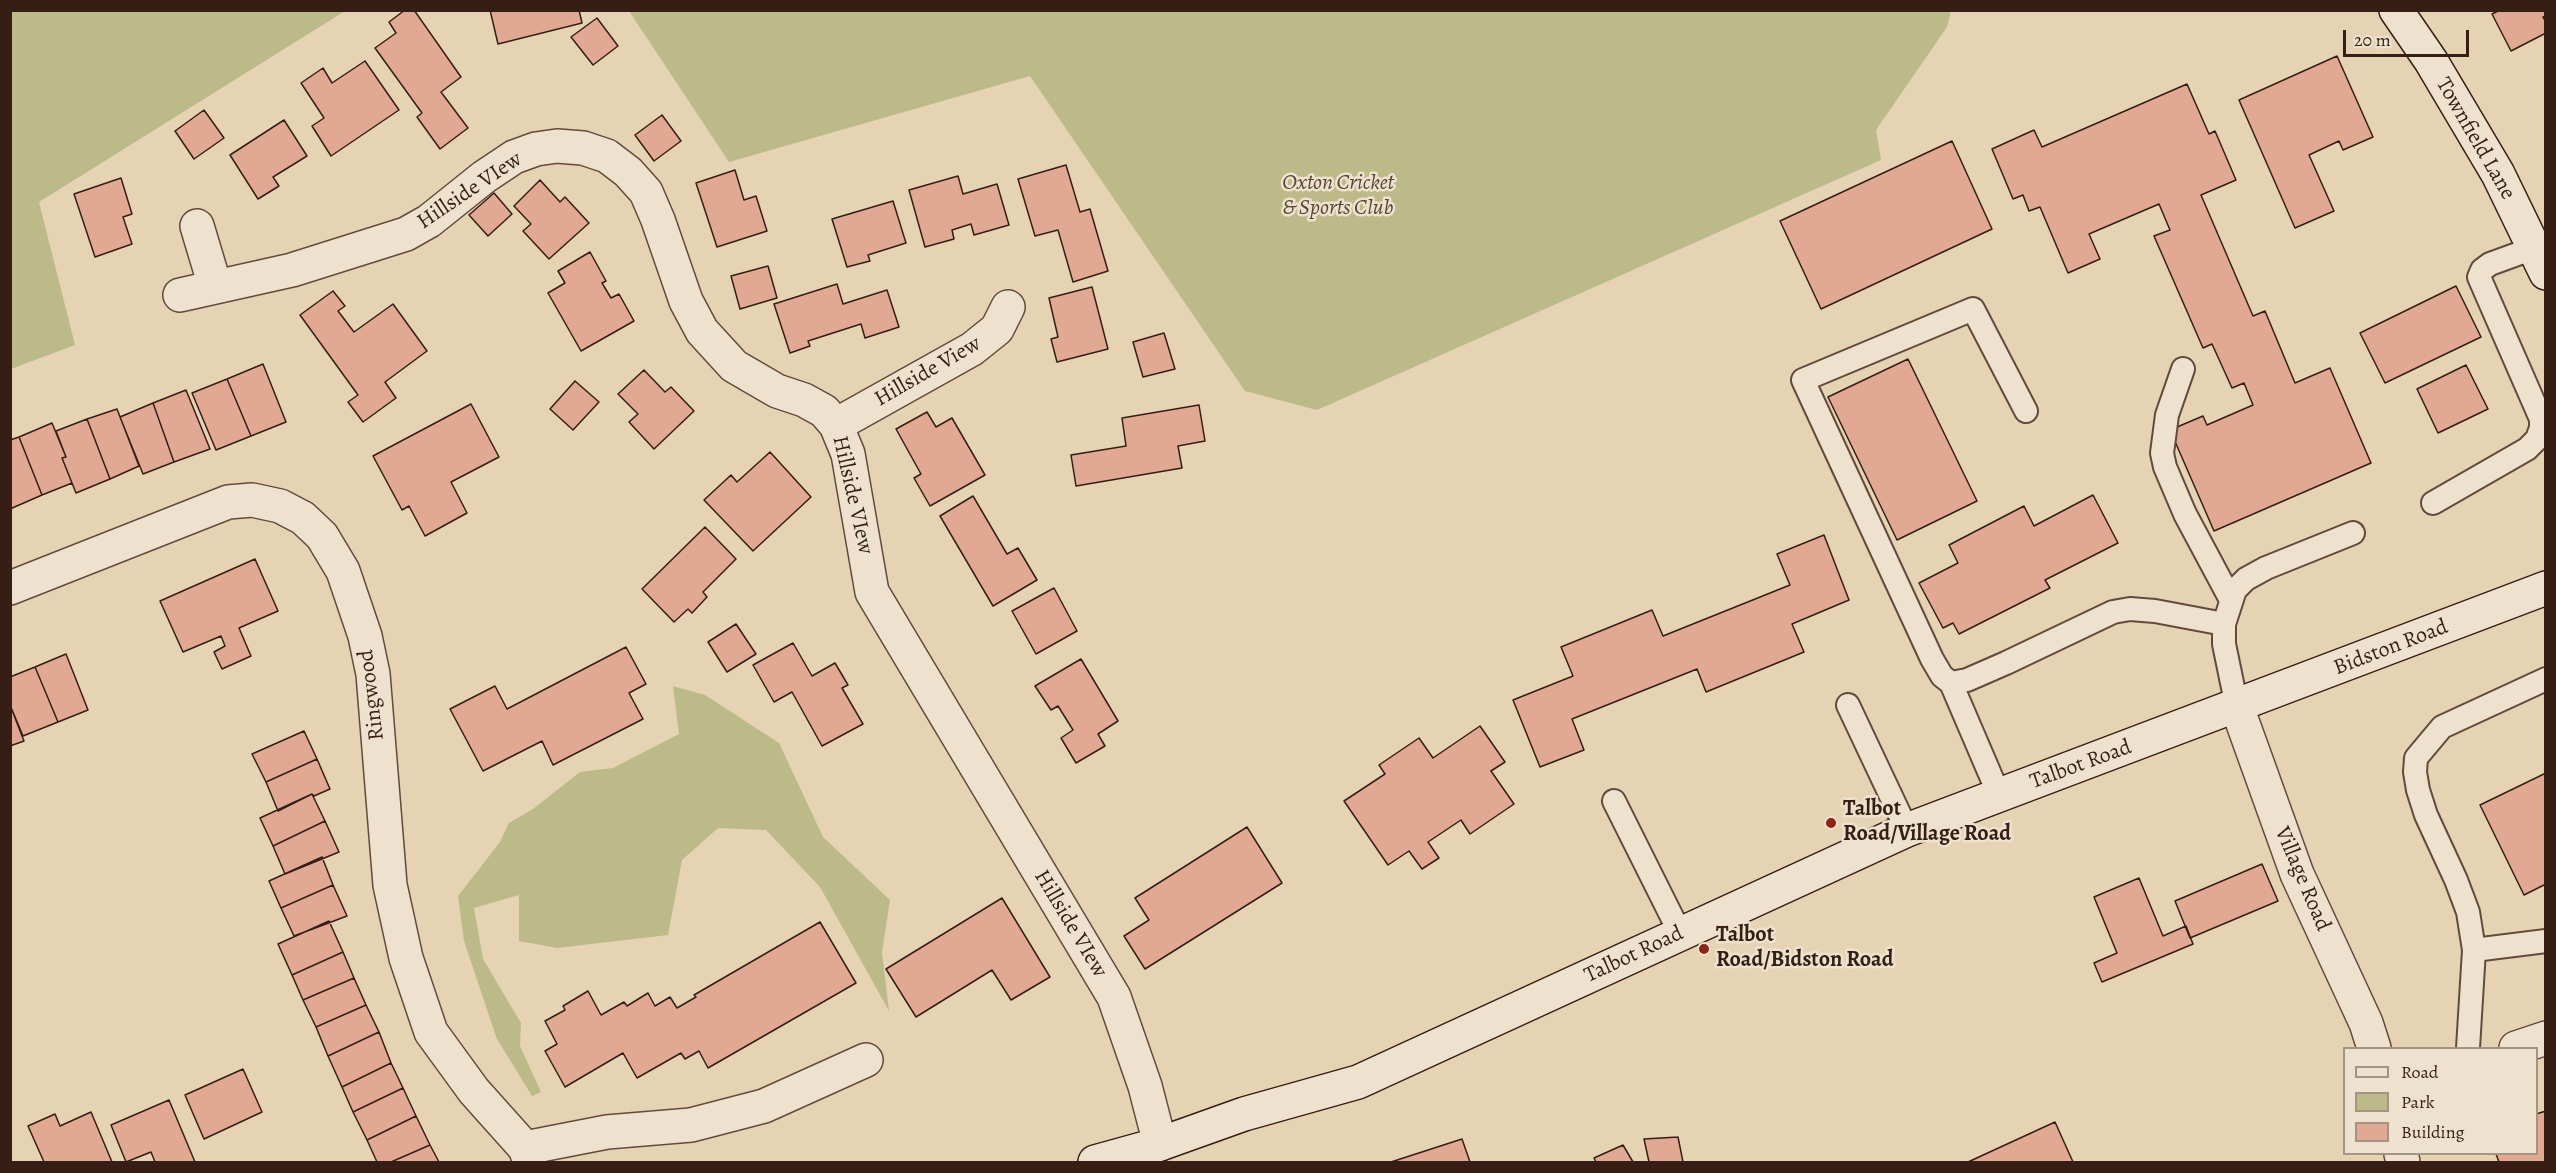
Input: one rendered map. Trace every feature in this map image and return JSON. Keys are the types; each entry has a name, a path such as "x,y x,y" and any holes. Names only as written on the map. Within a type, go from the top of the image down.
{"street":[{"name":"Townfield Lane","path":"2396,10 2431,61 2498,174 2540,260"},
{"name":"Hillside VIew","path":"180,295 292,270 406,234 429,221 484,177 514,157 536,148 557,146 583,148 607,156 628,172 646,192 686,301 702,331 734,366 777,391 804,400 824,411 836,425 848,454 872,592 1114,997 1145,1086 1160,1144"},
{"path":"197,226 215,286"},
{"name":"Hillside View","path":"836,425 972,349 997,329 1008,308"},
{"name":"Ringwood","path":"10,588 228,502 252,500 279,506 303,518 322,536 343,571 365,636 373,674 390,885 409,969 431,1032 474,1091 527,1155"},
{"name":"Bidston Road","path":"2237,707 2546,588"},
{"name":"Talbot Road","path":"1095,1162 1160,1144 1244,1114 1358,1082 1907,830 2237,707"},
{"name":"Village Road","path":"2237,707 2297,873 2366,1023 2374,1047"},
{"path":"2519,1047 2546,1038"},
{"path":"527,1155 607,1132 691,1125 764,1106 866,1060"}],"lane":[{"path":"2433,503 2527,449 2537,439 2541,419 2479,277 2482,270 2490,264 2540,260"},
{"path":"1999,795 1951,683 1942,676 1932,659 1803,380 1973,309 2026,411"},
{"path":"2183,369 2166,414 2162,453 2165,467 2185,514 2231,600"},
{"path":"2237,707 2224,645 2224,624 2235,590 2246,579 2266,568 2353,533"},
{"path":"1951,683 1977,676 2113,612 2130,609 2155,611 2224,624"},
{"path":"2468,1047 2474,950 2468,912 2426,815 2418,790 2415,772 2416,759 2442,727 2546,679"},
{"path":"1848,705 1907,830"},
{"path":"1614,801 1680,933"},
{"path":"2474,950 2546,941"}],"green space":[{"path":"11,10 345,11 39,202 75,345 11,369"},
{"name":"Oxton Cricket & Sports Club","path":"629,11 1951,11 1947,27 1876,130 1881,160 1317,410 1245,391 1030,76 729,162"},
{"path":"673,686 705,695 779,743 823,837 890,900 882,952 889,1011 820,887 766,830 718,828 682,860 668,935 557,948 519,941 519,895 474,908 483,959 521,1023 520,1046 541,1092 532,1096 497,1039 464,941 458,896 500,842 509,823 533,809 580,772 613,768 679,734"}],"building":[{"path":"405,10 414,10 461,77 441,92 468,128 440,149 417,117 422,113 375,48 396,33 389,22"},
{"path":"490,10 579,10 582,23 498,44"},
{"path":"2500,10 2546,10 2546,16 2543,17 2546,22 2546,33 2511,51 2492,14"},
{"path":"597,18 618,46 593,65 571,37"},
{"path":"2337,56 2373,137 2343,150 2339,141 2309,155 2334,211 2295,228 2239,100"},
{"path":"365,61 399,110 331,156 312,126 324,118 301,83 323,68 332,83"},
{"path":"2187,84 2209,134 2215,131 2236,180 2201,195 2253,316 2265,311 2295,383 2330,368 2371,463 2214,531 2170,430 2203,416 2207,425 2253,405 2244,383 2232,388 2212,344 2203,348 2154,236 2170,230 2159,204 2089,234 2100,259 2068,273 2040,207 2029,211 2023,195 2013,199 1992,149 2034,130 2042,147"},
{"path":"204,110 224,138 194,159 175,131"},
{"path":"662,115 681,141 654,161 635,135"},
{"path":"284,120 307,156 273,177 279,186 258,199 230,155"},
{"path":"1952,141 1992,229 1821,309 1780,221"},
{"path":"1066,165 1080,212 1090,209 1108,271 1073,282 1058,230 1035,236 1018,179"},
{"path":"735,170 744,200 756,196 767,231 717,247 696,183"},
{"path":"958,176 963,194 997,184 1009,225 974,235 971,224 952,230 954,239 925,247 909,190"},
{"path":"121,178 132,214 123,217 132,244 95,257 74,194"},
{"path":"540,180 560,202 565,197 589,223 549,259 523,231 531,224 514,206"},
{"path":"494,193 512,214 488,236 469,215"},
{"path":"893,201 906,243 868,255 870,261 847,267 832,219"},
{"path":"590,252 606,281 602,283 611,298 619,294 634,321 581,351 548,293 565,283 558,271"},
{"path":"768,266 777,298 740,309 731,276"},
{"path":"837,284 843,304 887,290 899,327 865,338 861,324 808,341 810,346 790,353 774,304"},
{"path":"2456,286 2481,337 2385,383 2360,333"},
{"path":"1092,287 1108,349 1057,362 1051,339 1058,337 1049,298"},
{"path":"333,291 345,306 338,311 354,332 393,304 427,351 385,382 396,398 363,422 348,402 358,395 300,315"},
{"path":"1164,333 1175,369 1143,377 1133,342"},
{"path":"1908,359 1977,501 1897,540 1828,397"},
{"path":"263,364 286,422 251,436 227,379"},
{"path":"2466,365 2488,409 2438,433 2417,389"},
{"path":"644,370 665,392 671,387 694,411 654,449 629,422 638,414 618,394"},
{"path":"227,379 251,436 216,450 192,393"},
{"path":"575,381 599,402 573,430 550,409"},
{"path":"186,390 210,449 174,462 153,403"},
{"path":"153,403 174,462 143,474 120,417"},
{"path":"471,404 499,457 451,482 467,513 425,536 409,506 402,510 373,456"},
{"path":"1199,405 1205,441 1178,446 1182,468 1076,486 1071,455 1126,446 1122,418"},
{"path":"117,409 139,466 110,479 87,419"},
{"path":"927,412 936,427 952,418 985,475 930,506 914,478 921,474 896,429"},
{"path":"87,419 110,479 76,493 62,458 66,457 56,431"},
{"path":"52,423 66,457 62,458 72,483 42,495 19,437"},
{"path":"19,437 42,495 10,509 10,440"},
{"path":"770,452 811,497 753,551 704,500 731,475 737,482"},
{"path":"2093,495 2118,543 2045,580 2050,588 1959,634 1953,623 1943,628 1919,583 1958,563 1949,545 2024,506 2034,526"},
{"path":"973,496 1007,554 1018,548 1037,580 993,606 940,516"},
{"path":"705,527 736,559 703,592 707,597 692,613 688,609 674,622 642,589"},
{"path":"1824,535 1849,600 1792,624 1804,652 1706,692 1697,669 1572,719 1584,750 1540,767 1513,700 1573,676 1561,647 1652,610 1663,636 1790,585 1777,554"},
{"path":"255,559 278,611 239,628 251,656 222,669 214,652 225,646 221,636 183,652 160,601"},
{"path":"1054,588 1077,631 1036,654 1012,611"},
{"path":"736,624 756,654 727,672 708,642"},
{"path":"793,643 812,676 835,663 848,685 842,688 863,724 822,746 792,692 774,702 753,665"},
{"path":"626,647 646,684 629,693 643,719 553,765 542,741 483,771 450,709 495,686 507,709"},
{"path":"66,654 88,710 58,722 35,667"},
{"path":"1081,659 1118,721 1098,734 1105,746 1076,763 1061,738 1073,730 1058,706 1051,710 1035,686"},
{"path":"35,667 58,722 23,736 10,705 10,677"},
{"path":"10,705 24,741 10,746"},
{"path":"1480,726 1505,762 1491,771 1514,804 1470,834 1461,820 1428,842 1439,858 1422,869 1409,851 1388,865 1344,801 1385,774 1379,765 1419,738 1433,758"},
{"path":"304,731 317,759 266,782 252,754"},
{"path":"317,759 330,789 314,796 312,794 278,811 266,782"},
{"path":"2546,773 2546,884 2524,895 2480,805"},
{"path":"312,794 325,821 273,846 260,818"},
{"path":"325,821 339,852 285,874 273,846"},
{"path":"1247,827 1282,883 1145,969 1124,936 1149,920 1135,898"},
{"path":"322,857 333,885 281,908 269,881"},
{"path":"2262,864 2278,901 2190,938 2175,901"},
{"path":"2139,878 2163,936 2186,926 2193,944 2102,982 2094,963 2117,953 2094,897"},
{"path":"333,885 347,916 294,936 281,908"},
{"path":"1002,898 1050,977 1011,1000 992,970 916,1017 886,969"},
{"path":"329,921 343,952 292,975 278,944"},
{"path":"820,922 856,983 708,1068 699,1051 685,1059 681,1053 637,1078 623,1053 565,1087 545,1051 557,1044 545,1021 565,1010 563,1006 588,991 601,1015 624,1002 627,1006 648,993 655,1006 670,997 677,1008 696,997 694,995"},
{"path":"343,952 354,978 303,1000 292,975"},
{"path":"354,978 366,1005 316,1027 303,1000"},
{"path":"366,1005 379,1032 328,1056 316,1027"},
{"path":"379,1032 391,1063 342,1087 328,1056"},
{"path":"391,1063 403,1088 353,1112 342,1087"},
{"path":"243,1069 262,1112 204,1139 185,1095"},
{"path":"403,1088 416,1116 367,1140 353,1112"},
{"path":"169,1100 195,1162 155,1162 151,1152 126,1162 111,1125"},
{"path":"2546,1111 2546,1162 2499,1162 2496,1155 2538,1155 2538,1113"},
{"path":"91,1112 112,1162 44,1162 28,1126 55,1114 60,1126"},
{"path":"416,1116 430,1145 391,1162 377,1162 367,1140"},
{"path":"2055,1122 2073,1162 1968,1162"},
{"path":"1678,1137 1683,1162 1649,1162 1644,1139"},
{"path":"1462,1139 1470,1162 1391,1162"},
{"path":"430,1145 439,1162 391,1162"},
{"path":"1623,1145 1633,1162 1596,1162 1594,1158"}],"place":[{"name":"Talbot Road/Village Road","path":"1831,823"},
{"name":"Talbot Road/Bidston Road","path":"1704,949"}]}
